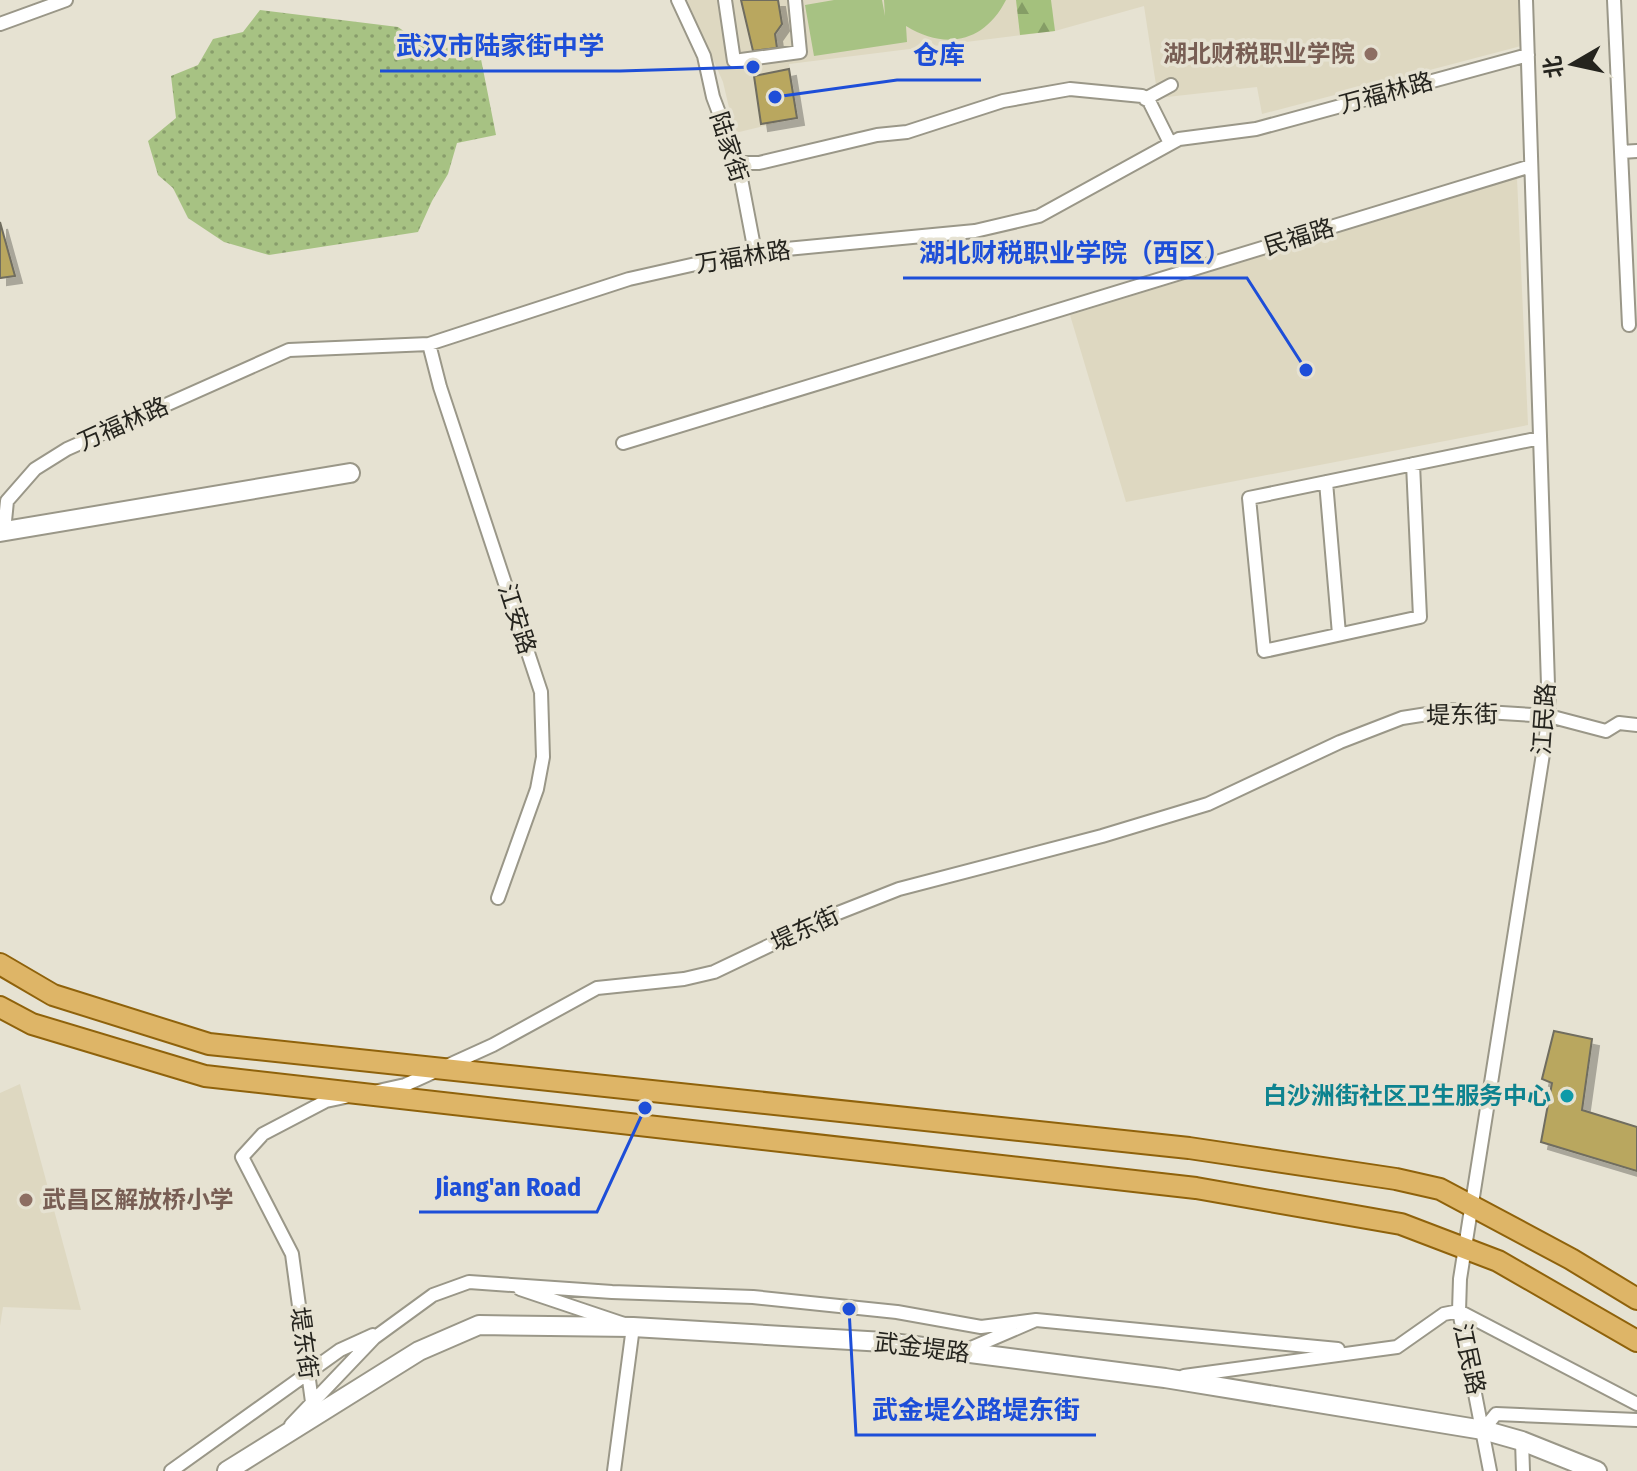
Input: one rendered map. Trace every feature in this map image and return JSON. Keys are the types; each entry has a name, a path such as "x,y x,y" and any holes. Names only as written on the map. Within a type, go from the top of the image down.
{"main road":[{"path":"0,964 53,995 209,1044 1189,1148 1396,1179 1440,1189 1571,1259 1637,1299"},
{"path":"0,1007 32,1024 205,1076 1196,1188 1401,1224 1498,1261 1637,1341"}],"street":[{"path":"0,24 66,0"},
{"name":"陆家街","path":"678,0 704,56 713,97 738,163 755,252"},
{"path":"725,0 734,61 800,52 795,0"},
{"name":"江民路","path":"1490,1471 1459,1311 1460,1279 1549,716 1526,0"},
{"path":"1614,0 1629,325"},
{"name":"万福林路","path":"2,531 7,501 35,469 67,449 289,350 429,344 629,279 755,252 975,231 1039,216 1179,139 1256,129 1528,55"},
{"path":"1145,99 1171,85"},
{"path":"738,163 759,163 877,135 907,132 1003,101 1070,89 1097,90 1149,101 1170,143"},
{"path":"1621,152 1637,151"},
{"name":"民福路","path":"623,443 1531,166"},
{"name":"江安路","path":"429,344 440,387 541,692 543,757 537,789 498,898"},
{"path":"1413,464 1420,617 1264,651 1249,498 1413,464 1540,438"},
{"path":"2,531 350,473"},
{"path":"1326,482 1339,634"},
{"name":"堤东街","path":"312,1402 292,1254 242,1157 263,1134 326,1101 405,1085 493,1045 597,988 684,979 714,972 833,915 899,889 1102,836 1208,804 1340,742 1402,718 1453,710 1549,716 1606,731 1619,723 1637,725"},
{"path":"279,1438 374,1338 433,1295 469,1282 612,1292 753,1297 897,1312 981,1327 1036,1320 1361,1351"},
{"path":"502,1283 633,1327 614,1471"},
{"path":"1165,1378 1397,1347 1434,1319 1459,1311 1637,1404"},
{"path":"961,1352 1036,1320"},
{"name":"武金堤路","path":"227,1471 419,1351 479,1325 633,1327 884,1342 1165,1378 1483,1430 1522,1441 1597,1471"},
{"path":"171,1471 340,1350 386,1329"},
{"path":"1483,1430 1496,1414 1637,1420"},
{"path":"1522,1441 1523,1471"}],"shaded area":[{"path":"687,0 1520,0 1521,46 1262,114 1257,87 1158,98 1144,6 1055,31 789,64 797,118 735,133 723,82"},
{"path":"1517,178 1528,425 1126,502 1070,315"},
{"name":"武昌区解放桥小学","path":"20,1084 81,1310 3,1307 0,1326 0,1093"}],"green space":[{"path":"834,0 882,0 885,16 884,0 1006,0 987,26 962,38 935,38 906,26 907,42 814,56 805,5"},
{"path":"1016,0 1051,0 1055,31 1020,35"},
{"path":"260,10 398,27 433,52 477,39 496,135 457,143 448,174 418,232 269,255 224,242 188,218 173,188 158,175 148,141 176,118 171,76 198,65 213,39 243,32"}],"building":[{"path":"741,0 778,0 782,24 775,34 777,48 753,51"},
{"path":"789,69 797,118 761,124 754,76"},
{"path":"0,222 15,276 0,278"},
{"name":"白沙洲街社区卫生服务中心","path":"1554,1031 1592,1039 1582,1110 1637,1127 1637,1171 1541,1142 1552,1083 1542,1079"}],"place":[{"name":"湖北财税职业学院","path":"1371,54"},
{"name":"武汉市陆家街中学","path":"753,67"},
{"name":"仓库","path":"775,97"},
{"name":"湖北财税职业学院（西区）","path":"1306,370"},
{"name":"白沙洲街社区卫生服务中心","path":"1567,1096"},
{"name":"Jiang'an Road","path":"645,1108"},
{"name":"武昌区解放桥小学","path":"26,1200"},
{"name":"武金堤公路堤东街","path":"849,1309"}]}
